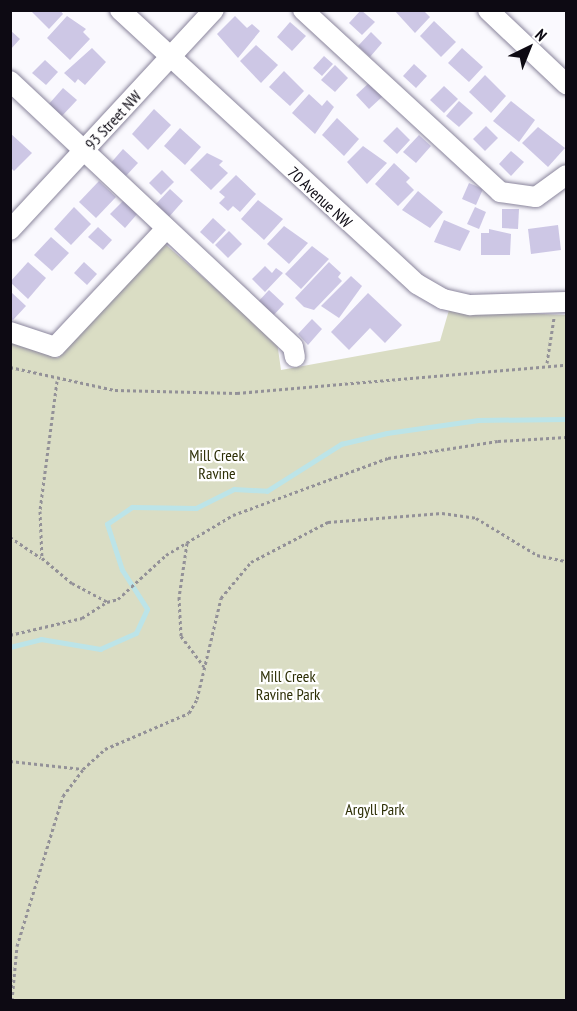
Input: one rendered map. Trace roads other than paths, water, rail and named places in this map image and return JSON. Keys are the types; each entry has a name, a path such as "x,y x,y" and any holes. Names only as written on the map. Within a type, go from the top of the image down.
{"street":[{"name":"70 Avenue NW","path":"120,10 417,284 459,304 561,303"},
{"name":"93 Street NW","path":"10,230 214,10"},
{"path":"303,10 500,192 536,196 567,175"},
{"path":"488,10 567,84"},
{"path":"10,81 293,347 295,357"},
{"path":"10,332 55,347 166,229"}],"waterway":[{"path":"10,647 41,639 100,649 136,633 147,609 122,570 107,524 132,507 196,508 234,489 267,491 341,444 387,433 478,420 566,419"}],"park label":[{"name":"Mill Creek Ravine","path":"217,464"},
{"name":"Mill Creek Ravine Park","path":"288,685"},
{"name":"Argyll Park","path":"375,809"}]}
